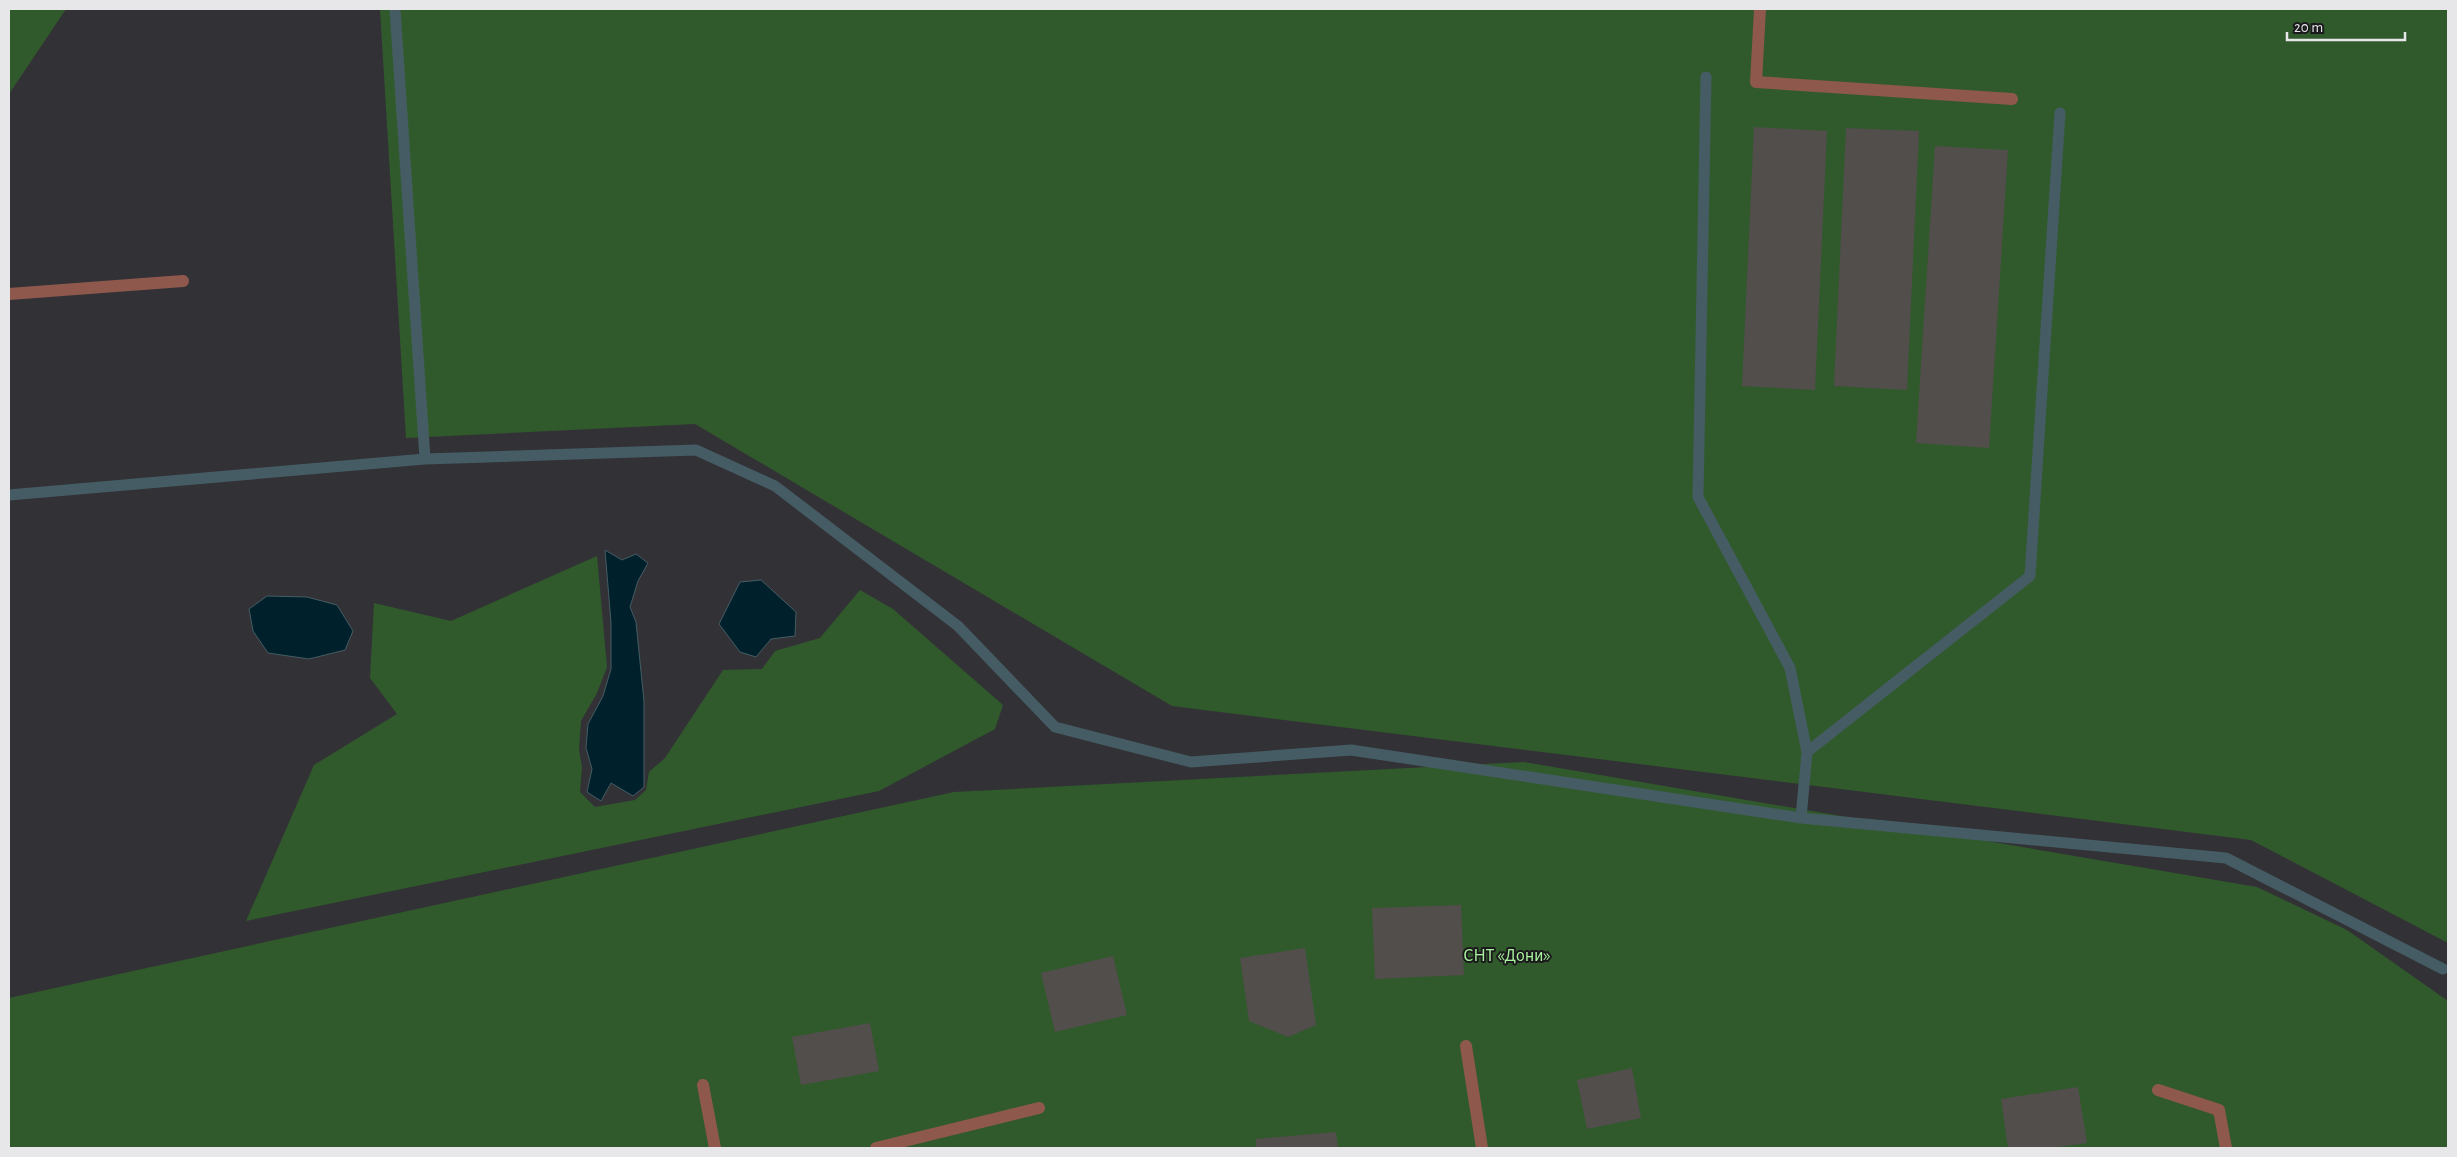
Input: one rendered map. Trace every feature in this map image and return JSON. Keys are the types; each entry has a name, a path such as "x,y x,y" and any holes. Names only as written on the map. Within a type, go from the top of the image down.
{"lane":[{"path":"1760,9 1756,82 2012,99"},
{"path":"9,294 183,281"},
{"path":"1466,1046 1482,1148"},
{"path":"703,1085 715,1148"},
{"path":"2158,1090 2219,1110 2226,1148"},
{"path":"876,1148 1039,1108"}],"green space":[{"path":"9,9 66,9 9,94"},
{"path":"380,9 2448,9 2448,943 2251,840 1172,706 695,424 406,438"},
{"path":"597,556 607,667 597,693 581,721 579,750 582,767 580,792 595,807 635,800 646,790 649,772 665,758 723,670 762,669 775,651 820,638 860,590 893,609 1003,705 995,729 879,791 246,921 314,765 397,714 370,678 374,603 451,621"},
{"name":"СНТ «Дони»","path":"1524,762 2257,887 2347,930 2448,1001 2448,1148 9,1148 9,998 954,792"}],"water":[{"path":"605,550 622,560 636,554 648,563 638,581 630,607 636,622 644,701 644,787 633,796 611,783 601,801 587,792 592,769 586,748 588,724 603,696 611,669 611,623"},
{"path":"761,580 796,612 795,636 771,639 756,657 740,652 719,624 740,582"},
{"path":"267,596 307,597 337,605 353,631 345,650 309,659 268,653 253,631 249,609"}],"building":[{"path":"1754,127 1827,131 1815,390 1742,386"},
{"path":"1846,128 1919,131 1907,390 1834,386"},
{"path":"1935,146 2008,150 1989,448 1916,443"},
{"path":"1461,905 1464,975 1375,979 1372,908"},
{"path":"1305,948 1316,1025 1288,1037 1249,1021 1240,958"},
{"path":"1113,956 1127,1015 1055,1032 1041,973"},
{"path":"870,1023 879,1071 801,1085 792,1037"},
{"path":"1632,1068 1641,1118 1587,1129 1577,1080"},
{"path":"2078,1087 2087,1143 2051,1148 2008,1148 2001,1099"},
{"path":"1336,1132 1338,1148 1256,1148 1256,1139"}],"waterway":[{"path":"395,9 425,459"},
{"path":"1706,77 1698,497 1790,668 1807,752 1801,818"},
{"path":"1807,752 2030,576 2060,113"},
{"path":"9,495 425,459 696,450 775,486 958,626 1055,727 1191,762 1351,750 1801,818 2226,858 2443,969"}]}
